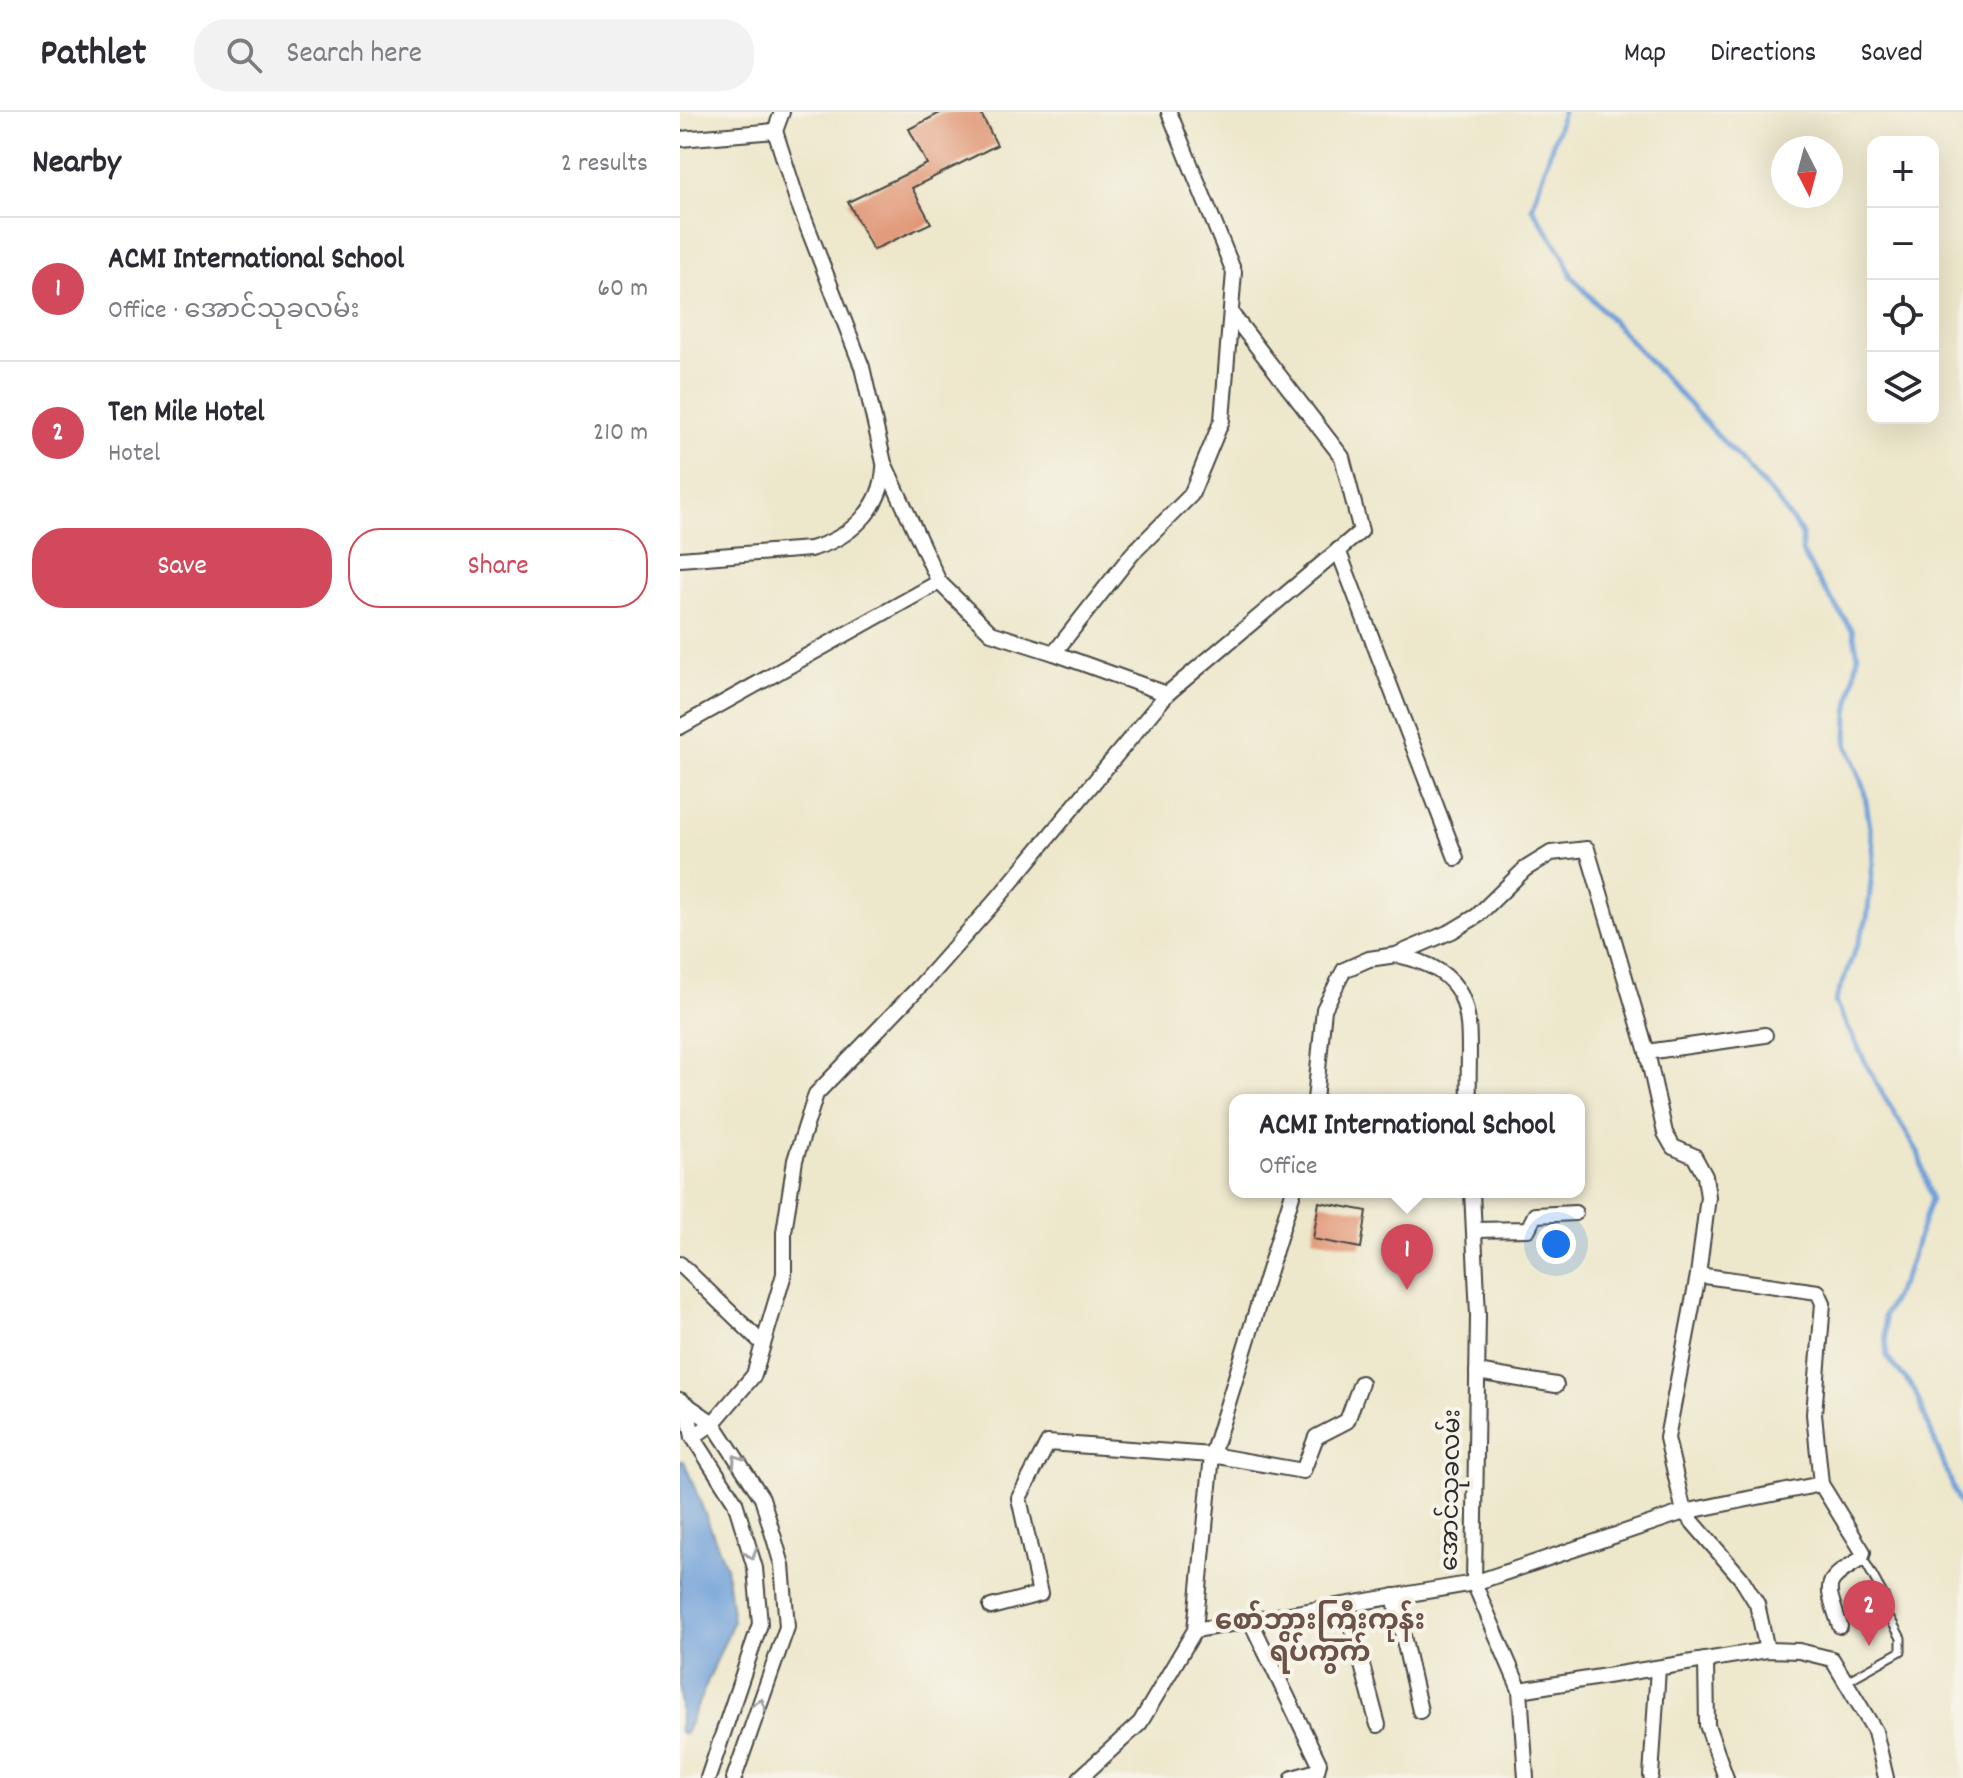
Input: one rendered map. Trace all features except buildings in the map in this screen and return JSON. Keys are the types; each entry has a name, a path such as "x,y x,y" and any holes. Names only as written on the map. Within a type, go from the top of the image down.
{"street":[{"path":"782,112 775,131 797,200 862,367 884,463 939,582 991,633 1167,694"},
{"path":"1054,653 1132,554 1191,495 1222,420 1234,272 1169,112"},
{"path":"680,139 775,131"},
{"path":"693,1437 713,1423 754,1375 784,1274 784,1232 795,1160 816,1094 989,909 1167,694 1361,531 1342,457 1231,313"},
{"path":"680,559 810,549 830,544 849,535 883,489 884,463"},
{"path":"1338,550 1456,858"},
{"path":"680,727 939,582"},
{"path":"1316,1094 1324,1009 1344,970 1369,959 1396,955 1477,916 1525,869 1551,853 1587,849 1647,1052 1665,1133 1673,1147 1694,1156 1705,1176 1708,1197 1698,1275 1667,1438 1684,1512 1741,1578 1757,1604 1767,1650"},
{"path":"1396,955 1426,961 1452,982 1467,1004 1469,1094"},
{"path":"1647,1052 1765,1035"},
{"path":"1080,1778 1140,1723 1195,1630 1212,1455 1291,1198"},
{"name":"အောင်သုခလမ်း","path":"1472,1198 1477,1372 1474,1583 1520,1690 1526,1778"},
{"path":"1474,1230 1528,1229 1535,1215 1575,1213"},
{"path":"680,1264 763,1344"},
{"path":"1698,1275 1818,1292 1823,1303 1814,1414 1821,1484 1862,1556 1830,1577 1827,1586 1840,1626"},
{"path":"1477,1372 1556,1385"},
{"path":"991,1607 1040,1594 1019,1498 1048,1443 1212,1455 1303,1471 1316,1437 1347,1421 1361,1383"},
{"path":"684,1403 713,1423 762,1498 782,1565 787,1627 734,1778"},
{"path":"684,1403 693,1437 735,1502 755,1568 760,1624 708,1778"},
{"path":"1195,1630 1474,1583 1684,1512 1821,1484"},
{"path":"1394,1596 1420,1711"},
{"path":"1346,1605 1378,1725"},
{"path":"1251,1622 1319,1763 1317,1771 1293,1778"},
{"path":"1520,1690 1767,1650 1799,1651 1832,1659 1875,1731 1886,1778"},
{"path":"1706,1660 1707,1725 1726,1778"},
{"path":"1651,1776 1658,1668"}],"lane":[{"path":"1862,1556 1885,1598"},
{"path":"1845,1682 1901,1651 1901,1638 1891,1620"}],"water":[{"path":"680,1461 684,1461 726,1567 733,1622 685,1734 680,1732"}],"waterway":[{"path":"1563,112 1532,208 1563,255 1572,277 1777,500 1802,534 1802,552 1816,577 1853,631 1858,656 1848,713 1847,744 1864,789 1874,854 1867,919 1835,1002 1876,1083 1918,1152 1931,1199 1907,1272 1884,1316 1887,1357 1914,1389 1963,1512"}],"place":[{"name":"ACMI International School","path":"1407,1290"},
{"name":"Ten Mile Hotel","path":"1869,1646"}],"district":[{"name":"စော်ဘွားကြီးကုန်း ရပ်ကွက်","path":"1320,1640"}]}
